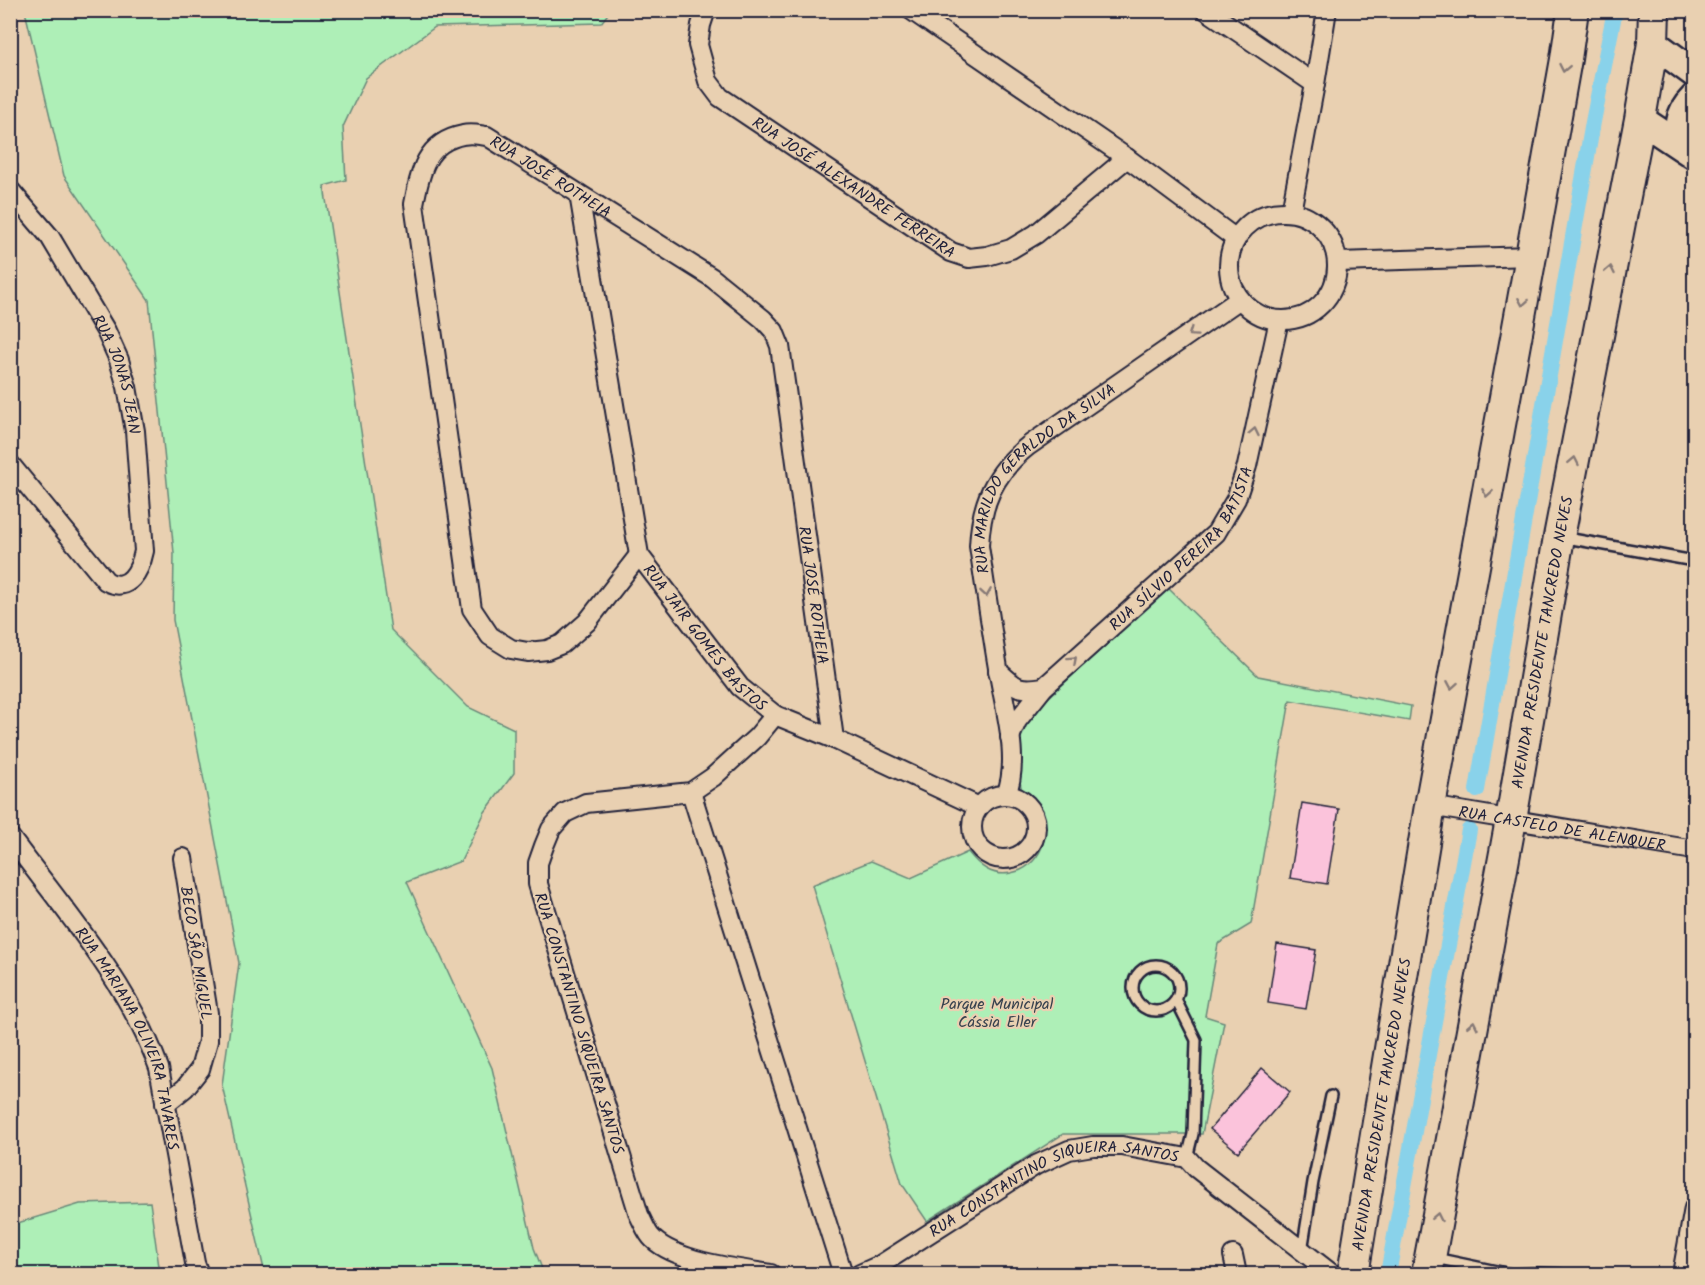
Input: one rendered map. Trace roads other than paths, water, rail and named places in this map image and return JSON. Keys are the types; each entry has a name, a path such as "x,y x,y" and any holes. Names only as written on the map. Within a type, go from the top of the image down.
{"main road":[{"name":"AVENIDA PRESIDENTE TANCREDO NEVES","path":"1353,1275 1430,806 1531,256 1573,10"},
{"name":"AVENIDA PRESIDENTE TANCREDO NEVES","path":"1428,1266 1498,818 1559,537 1640,119 1653,44 1654,10"}],"street":[{"name":"RUA JOSÉ ALEXANDRE FERREIRA","path":"706,10 698,45 708,81 720,97 951,252 969,258 987,256 1011,249 1036,234 1127,158"},
{"path":"911,10 1127,158 1236,239"},
{"path":"1206,10 1315,84"},
{"path":"1291,212 1327,10"},
{"path":"1653,44 1695,73"},
{"path":"1689,152 1679,128 1683,114 1695,98"},
{"path":"1640,119 1689,152"},
{"name":"RUA JOSÉ ROTHEIA","path":"639,555 587,622 562,644 547,650 511,649 490,636 472,609 414,204 420,174 430,153 448,139 465,134 487,136 711,277 763,319 774,331 780,346 834,738"},
{"name":"RUA JONAS JEAN","path":"10,190 50,237 106,331 119,360 127,387 135,431 144,551 136,575 128,582 119,585 111,584 103,578 10,464"},
{"name":"RUA JAIR GOMES BASTOS","path":"579,194 639,555 740,687 775,715 834,738 979,807"},
{"path":"1291,212 1305,216 1318,224 1328,235 1335,248 1338,262 1336,281 1328,297 1314,311 1297,319 1279,320 1264,317 1251,310 1240,299 1232,285 1229,270 1230,254 1236,239 1250,223 1269,214 1291,212"},
{"path":"1338,262 1531,256"},
{"name":"RUA MARILDO GERALDO DA SILVA","path":"1006,795 1012,772 1010,737 979,546 980,523 993,487 1014,457 1028,446 1240,299"},
{"name":"RUA SÍLVIO PEREIRA BATISTA","path":"1010,737 1017,721 1044,687 1216,533 1236,499 1247,466 1279,320"},
{"path":"998,671 1014,686 1026,690 1044,687"},
{"name":"RUA CONSTANTINO SIQUEIRA SANTOS","path":"771,1275 719,1266 676,1254 652,1239 639,1215 538,884 538,863 551,829 565,813 586,802 691,792 713,777 757,737 775,715"},
{"path":"691,792 843,1275"},
{"path":"1006,795 1018,798 1029,806 1036,818 1037,831 1033,844 1024,854 1011,859 998,859 986,854 977,844 972,832 973,819 979,807 991,798 1006,795"},
{"name":"RUA CASTELO DE ALENQUER","path":"1430,806 1695,850"},
{"name":"RUA MARIANA OLIVEIRA TAVARES","path":"10,837 110,972 148,1040 159,1068 197,1269"},
{"name":"BECO SÃO MIGUEL","path":"165,1104 185,1088 200,1069 208,1041 208,1013 183,858"},
{"name":"RUA CONSTANTINO SIQUEIRA SANTOS","path":"860,1275 880,1265 1036,1165 1069,1150 1093,1146 1122,1146 1187,1158 1332,1275"},
{"path":"1682,1275 1692,1233 1695,1208"},
{"path":"1233,1256 1237,1275"}],"lane":[{"path":"1559,537 1695,561"},
{"path":"1158,964 1166,967 1177,978 1179,993 1176,1000 1158,1011 1144,1008 1134,997 1133,981 1143,968 1150,965 1158,964"},
{"name":"RUA CONSTANTINO SIQUEIRA SANTOS","path":"1176,1000 1196,1040 1193,1134 1187,1158"},
{"path":"1302,1251 1313,1182 1331,1096"},
{"path":"1428,1266 1511,1275"},
{"path":"1517,1275 1533,1273 1560,1275"}],"waterway":[{"path":"1477,790 1593,122 1615,10"},
{"path":"1388,1274 1469,830"}],"park label":[{"name":"Parque Municipal Cássia Eller","path":"997,1012"}]}
